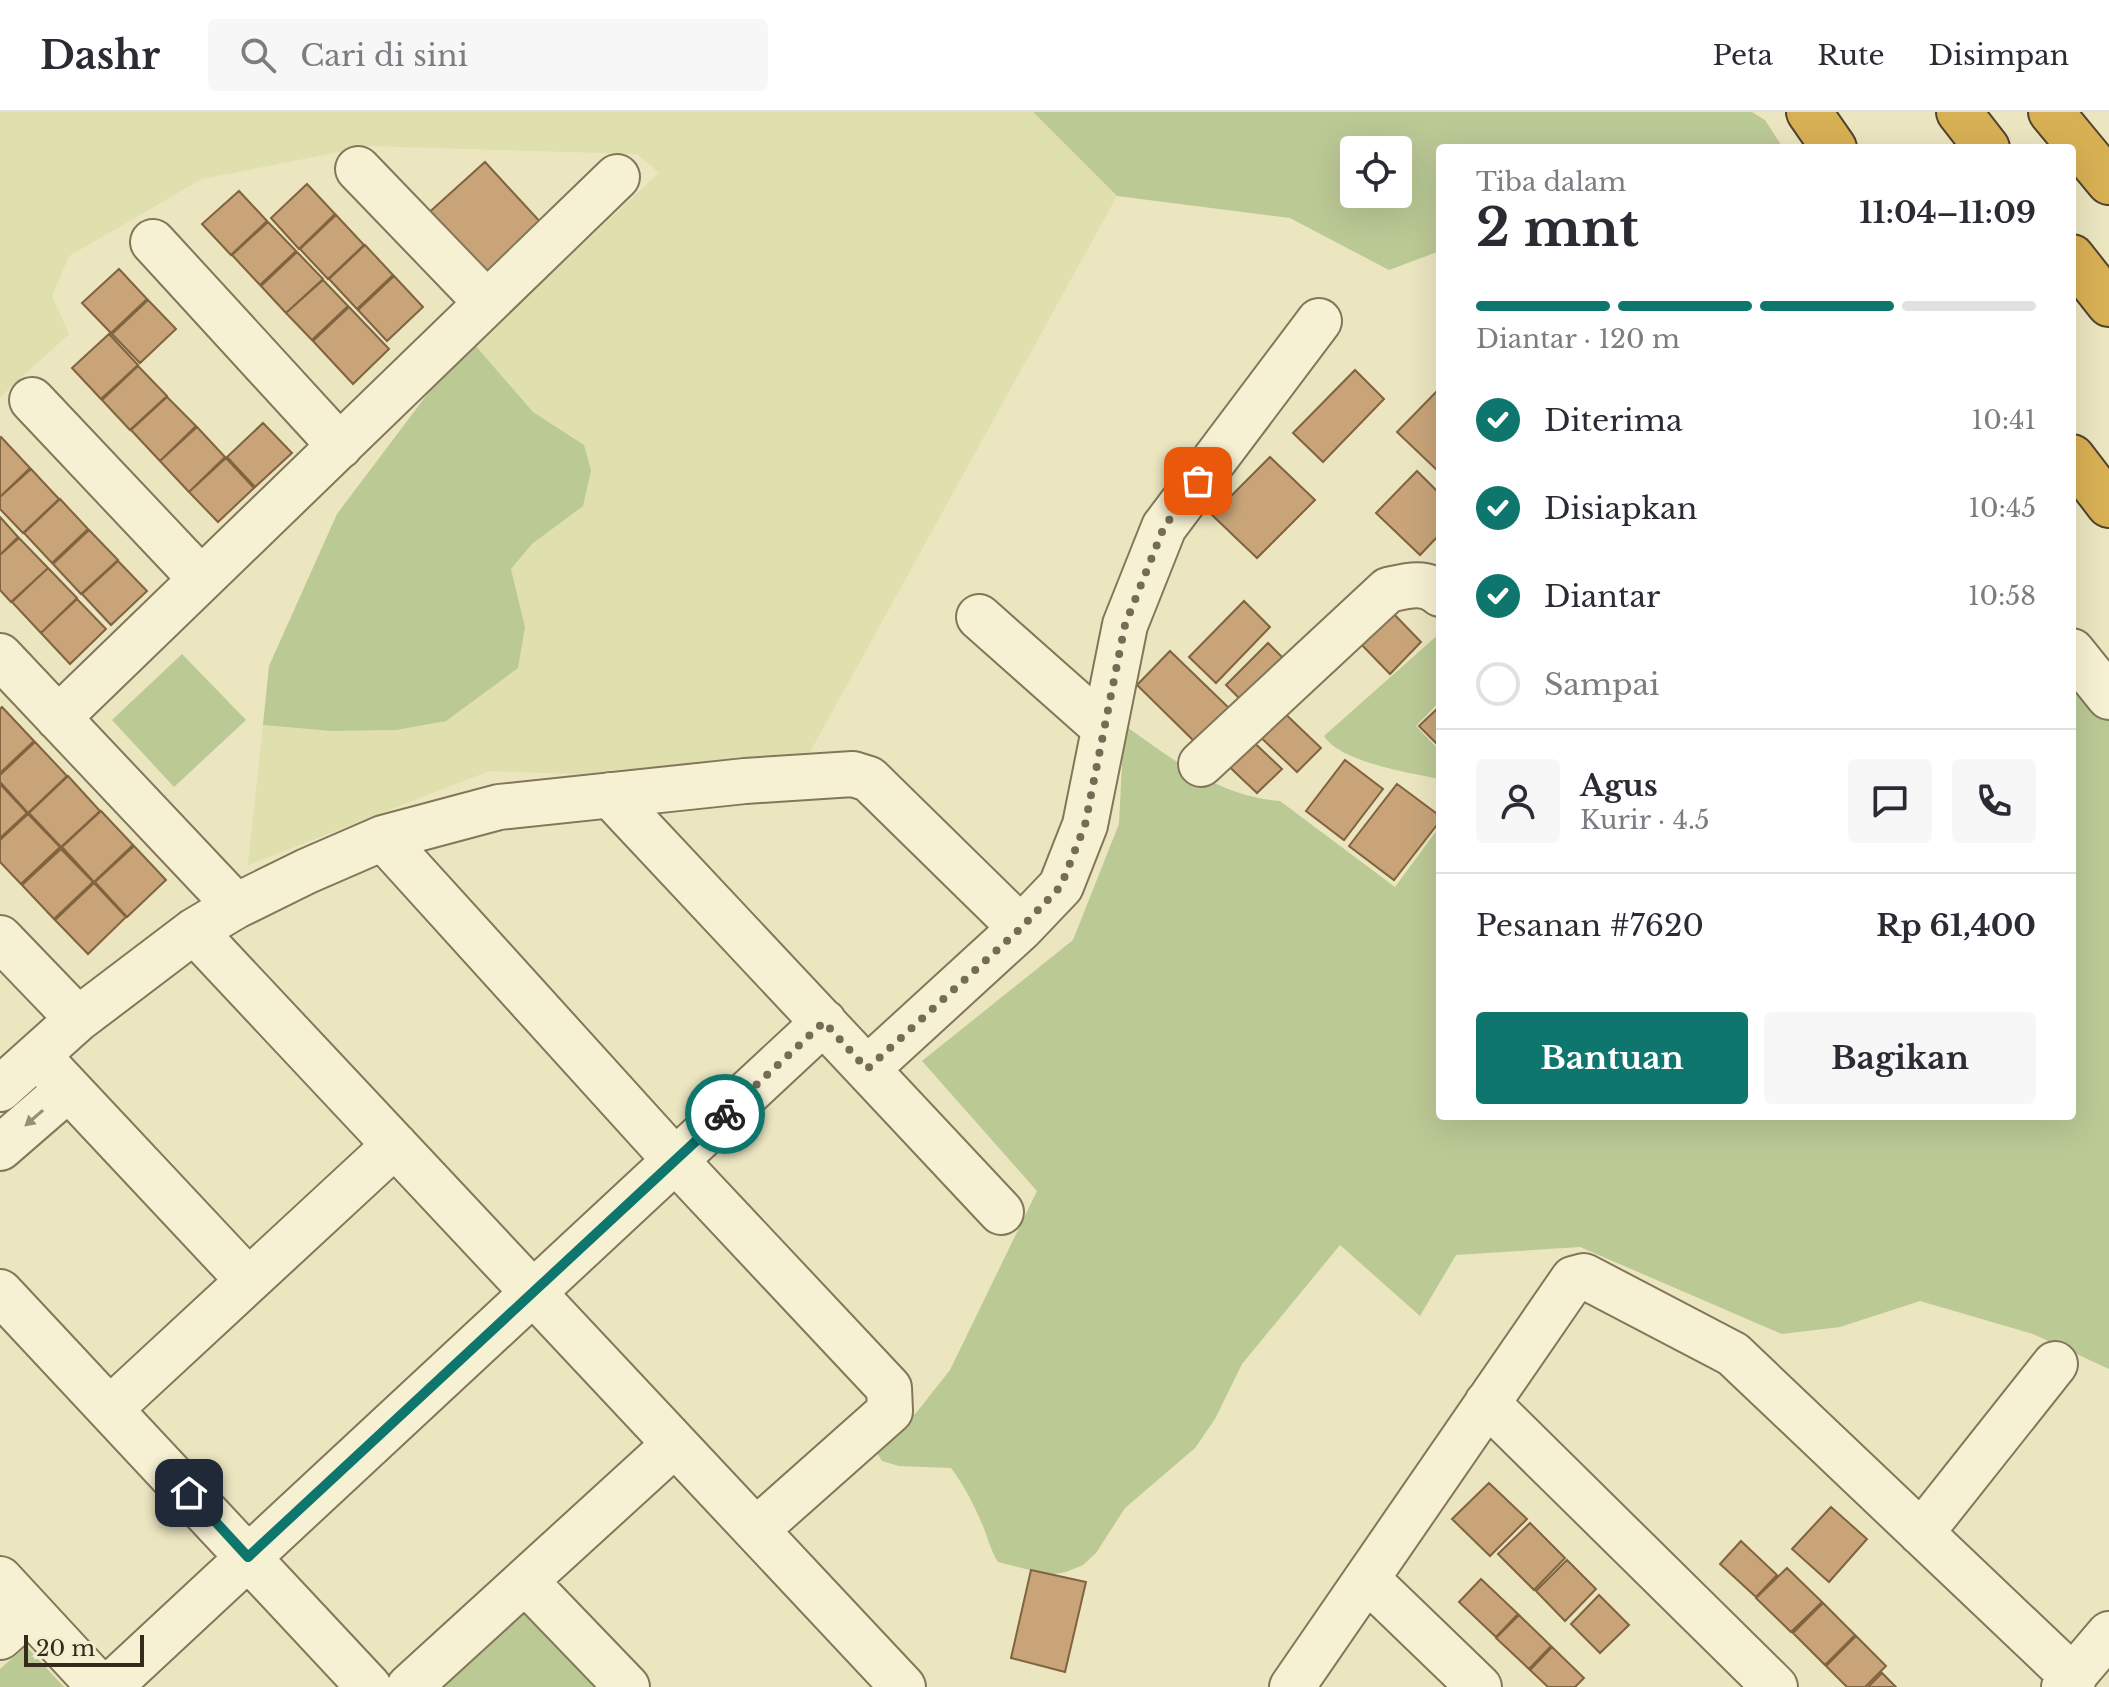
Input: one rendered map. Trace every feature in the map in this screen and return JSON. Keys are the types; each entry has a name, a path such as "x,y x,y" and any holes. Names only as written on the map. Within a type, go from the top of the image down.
{"highway":[{"path":"1809,112 1831,144"},
{"path":"1959,112 1984,144"},
{"path":"2051,112 2109,182"},
{"path":"2076,262 2109,304"},
{"path":"2076,462 2109,505"}],"street":[{"path":"358,169 487,303"},
{"path":"58,718 617,177"},
{"path":"153,242 340,446"},
{"path":"867,1069 1021,928 1061,886 1085,825 1125,625 1164,527 1319,321"},
{"path":"32,400 201,579"},
{"path":"1201,764 1388,590 1409,585 1431,586 1436,590"},
{"path":"979,617 1103,727"},
{"path":"0,656 236,906"},
{"path":"2076,656 2109,697"},
{"path":"0,1089 78,1019 194,931 236,906 383,838 499,807 853,774 869,779 1021,928"},
{"path":"610,795 1001,1212"},
{"path":"383,838 675,1160 889,1388 890,1411 756,1530"},
{"path":"194,931 903,1687"},
{"path":"0,938 78,1019"},
{"path":"109,1687 824,1022"},
{"path":"38,1056 248,1280"},
{"path":"0,1148 68,1089"},
{"path":"110,1409 395,1145"},
{"path":"1292,1687 1573,1279 1584,1276 1733,1354 1921,1533 2069,1682 2109,1634"},
{"path":"0,1292 369,1687"},
{"path":"1921,1533 2055,1364"},
{"path":"1487,1403 1775,1687"},
{"path":"409,1687 675,1444"},
{"path":"0,1579 14,1624 100,1687"},
{"path":"1367,1579 1479,1687"},
{"path":"525,1581 627,1687"}],"green space":[{"path":"0,112 1033,112 1117,196 810,752 575,774 489,771 248,865 263,725 331,731 396,730 525,627 511,569 532,544 583,506 584,445 533,412 475,345 659,173 637,154 370,146 202,179 69,256 52,296 69,334 0,397"},
{"path":"1033,112 1752,112 1765,120 1780,144 1436,144 1436,252 1389,270 1290,218 1117,196"},
{"path":"475,345 533,412 584,445 591,470 583,506 532,544 511,569 525,627 518,668 446,721 396,730 331,731 263,725 269,666 337,514 441,376"},
{"path":"1436,637 1436,705 1416,726 1436,747 1436,778 1360,759 1332,745 1324,736"},
{"path":"182,654 246,720 174,787 112,720"},
{"path":"2076,692 2109,719 2109,1369 2033,1334 1920,1301 1840,1327 1782,1334 1580,1247 1456,1255 1420,1316 1340,1245 1242,1364 1215,1419 1195,1448 1125,1508 1096,1553 1083,1565 1049,1575 998,1562 972,1503 951,1468 899,1466 882,1461 873,1446 884,1431 916,1413 950,1370 1037,1191 922,1061 1073,940 1119,824 1124,725 1178,763 1216,784 1257,798 1280,801 1395,887 1436,831 1436,1120 2076,1120"},
{"path":"527,1596 610,1687 427,1687"},
{"path":"26,1646 64,1687 0,1687 0,1669"}],"building":[{"path":"485,162 543,225 481,279 425,216"},
{"path":"307,184 335,214 299,249 271,218"},
{"path":"239,191 267,221 231,255 202,224"},
{"path":"336,215 364,245 328,279 300,249"},
{"path":"268,222 296,251 260,285 232,255"},
{"path":"365,245 393,275 357,309 329,279"},
{"path":"297,252 323,279 286,313 261,286"},
{"path":"119,269 147,299 111,333 82,303"},
{"path":"394,276 423,307 387,341 358,310"},
{"path":"323,280 348,306 312,340 286,313"},
{"path":"148,300 176,329 140,363 112,334"},
{"path":"349,307 389,349 353,384 313,341"},
{"path":"109,334 138,365 101,399 72,368"},
{"path":"138,366 167,396 130,430 102,400"},
{"path":"1355,370 1384,399 1323,462 1293,433"},
{"path":"1436,392 1436,469 1397,432"},
{"path":"167,397 196,426 160,461 131,430"},
{"path":"263,423 292,453 255,487 227,457"},
{"path":"197,427 225,457 189,492 160,461"},
{"path":"0,438 30,468 0,497"},
{"path":"1270,457 1315,500 1257,558 1212,515"},
{"path":"226,458 254,488 218,522 189,492"},
{"path":"31,469 59,499 23,533 0,509 0,497"},
{"path":"1417,471 1436,490 1436,538 1420,555 1376,513"},
{"path":"60,499 88,529 52,563 24,533"},
{"path":"0,517 18,537 0,555"},
{"path":"89,530 118,560 81,594 53,564"},
{"path":"19,538 48,568 11,602 0,590 0,555"},
{"path":"118,561 147,591 111,625 82,594"},
{"path":"48,568 77,598 41,633 12,602"},
{"path":"77,599 106,629 70,664 41,633"},
{"path":"1244,601 1270,627 1216,683 1189,657"},
{"path":"1388,608 1421,642 1390,674 1356,639"},
{"path":"1268,643 1291,666 1249,708 1226,685"},
{"path":"1170,651 1231,710 1197,744 1137,685"},
{"path":"1276,705 1321,748 1297,772 1253,730"},
{"path":"2,707 34,741 0,773 0,709"},
{"path":"1436,710 1436,743 1419,726"},
{"path":"1243,732 1282,769 1257,793 1219,757"},
{"path":"35,742 67,776 28,813 0,782 0,775"},
{"path":"1345,760 1383,789 1344,840 1306,811"},
{"path":"68,776 100,811 61,847 29,813"},
{"path":"0,784 27,813 0,838"},
{"path":"1397,784 1436,813 1436,826 1394,880 1349,846"},
{"path":"101,811 133,845 94,882 62,847"},
{"path":"28,814 60,847 21,884 0,862 0,840"},
{"path":"134,846 166,880 127,917 95,882"},
{"path":"61,849 93,882 54,919 22,885"},
{"path":"94,883 126,917 88,954 55,920"},
{"path":"1489,1483 1527,1519 1490,1556 1452,1519"},
{"path":"1831,1507 1867,1539 1829,1582 1792,1549"},
{"path":"1530,1523 1565,1558 1534,1590 1498,1554"},
{"path":"1741,1541 1777,1575 1756,1597 1720,1564"},
{"path":"1567,1560 1596,1589 1565,1621 1536,1591"},
{"path":"1787,1568 1822,1602 1791,1632 1756,1598"},
{"path":"1031,1570 1086,1582 1065,1672 1011,1658"},
{"path":"1481,1579 1518,1614 1496,1637 1459,1602"},
{"path":"1599,1595 1629,1625 1600,1653 1571,1624"},
{"path":"1823,1603 1855,1635 1825,1665 1793,1633"},
{"path":"1519,1615 1551,1646 1529,1669 1496,1638"},
{"path":"1856,1636 1886,1666 1865,1687 1847,1687 1826,1666"},
{"path":"1552,1647 1584,1678 1575,1687 1548,1687 1530,1670"},
{"path":"1882,1673 1896,1687 1868,1687"}],"way so far":[{"path":"725,1114 824,1022 867,1069 1021,928 1061,886 1085,825 1125,625 1164,527 1198,481"}],"route":[{"path":"189,1493 248,1557 725,1114"}]}
